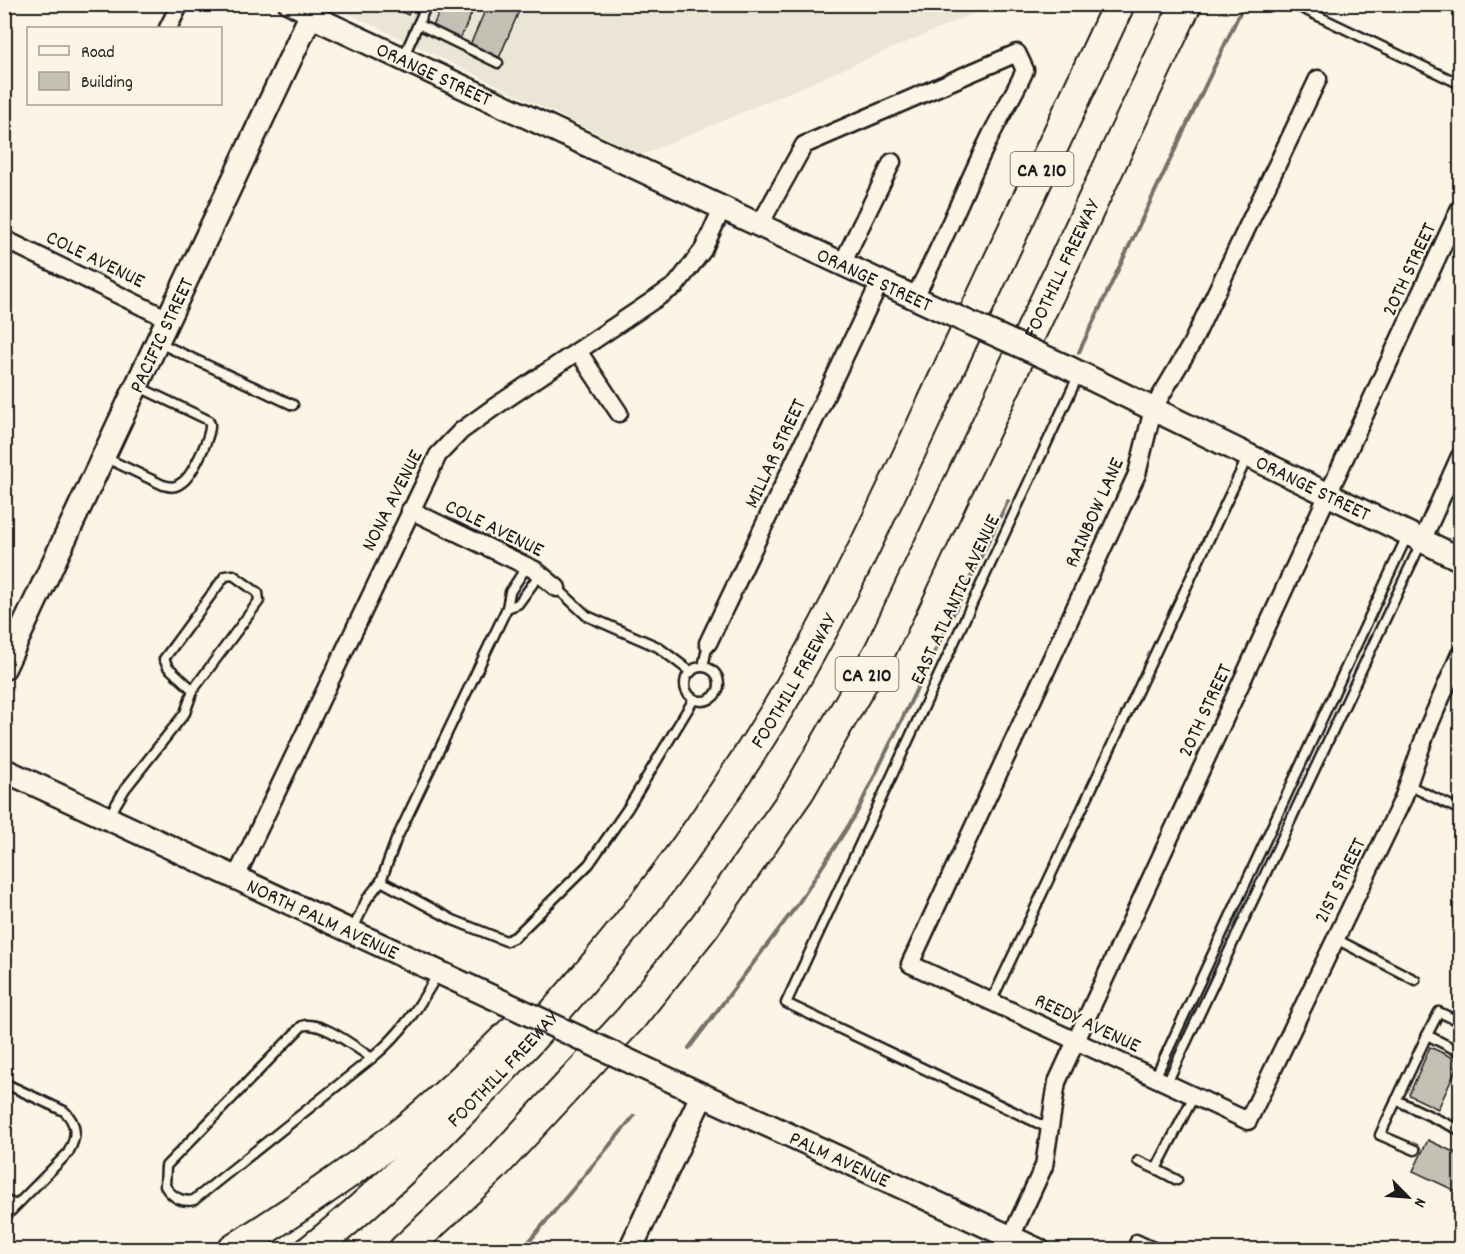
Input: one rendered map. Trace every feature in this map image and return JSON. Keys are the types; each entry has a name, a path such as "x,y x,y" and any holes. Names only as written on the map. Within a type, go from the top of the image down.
{"highway":[{"name":"FOOTHILL FREEWAY","path":"311,1250 413,1161 506,1067 601,959 645,903 739,771 778,708 851,573 1119,4"},
{"name":"FOOTHILL FREEWAY","path":"404,1250 493,1167 631,1018 704,927 799,791 880,651 1186,4"},
{"path":"233,1250 357,1167 458,1085 551,994 626,910 739,771"}],"street":[{"path":"168,27 180,4"},
{"name":"ORANGE STREET","path":"287,4 314,10 402,59 1073,370 1461,559"},
{"name":"PACIFIC STREET","path":"4,668 314,10"},
{"path":"759,226 804,145 1017,53 1025,70 1013,100 991,135 932,265 914,298"},
{"name":"RAINBOW LANE","path":"910,963 1137,474 1153,409 1191,345 1318,79"},
{"path":"842,264 892,162"},
{"name":"20TH STREET","path":"1011,1237 1044,1166 1057,1082 1074,1042 1461,208"},
{"name":"NONA AVENUE","path":"236,877 438,454 461,431 676,285 703,250 722,209"},
{"name":"COLE AVENUE","path":"4,239 168,319"},
{"name":"MILLAR STREET","path":"708,643 880,282"},
{"path":"578,351 619,413"},
{"path":"1415,537 1461,456"},
{"name":"COLE AVENUE","path":"410,510 533,570 557,588"},
{"name":"21ST STREET","path":"1248,1121 1408,785 1427,730 1461,654"},
{"name":"NORTH PALM AVENUE","path":"4,770 642,1067"},
{"name":"REEDY AVENUE","path":"910,963 1074,1042 1248,1121"},
{"name":"PALM AVENUE","path":"642,1067 1038,1250"},
{"path":"630,1250 702,1095"}],"lane":[{"path":"402,59 427,4"},
{"path":"1293,4 1461,84"},
{"path":"418,24 498,63"},
{"path":"157,342 293,405"},
{"name":"EAST ATLANTIC AVENUE","path":"1050,1129 786,1003 1073,370"},
{"path":"103,456 163,485 172,487 180,484 190,474 209,435 208,420 136,386"},
{"path":"991,1002 1249,456"},
{"path":"1161,1080 1415,537"},
{"path":"1161,1080 1415,537"},
{"path":"352,932 367,899 381,881 396,840 507,608 510,592 533,570"},
{"path":"507,608 518,604 533,570"},
{"path":"108,818 125,789 185,713 193,690 259,601 258,593 233,575 225,576 164,659 168,667 193,690"},
{"path":"557,588 587,616 658,647 691,672"},
{"path":"703,667 708,643"},
{"path":"694,699 685,686 691,672 703,667"},
{"path":"694,699 710,699 717,691 716,675 703,667"},
{"path":"381,881 453,920 506,941 514,937 589,864 628,808 694,699"},
{"path":"1408,785 1461,810"},
{"path":"1336,939 1415,980"},
{"path":"372,1058 330,1031 314,1024 302,1026 166,1166 163,1180 169,1193 182,1201 194,1200 372,1058 394,1040 416,1012 439,972"},
{"path":"1416,1150 1380,1135 1439,1012 1461,1022"},
{"path":"1427,1035 1461,1052"},
{"path":"4,1083 64,1111 71,1118 75,1129 75,1141 68,1153 4,1218"},
{"path":"1156,1169 1194,1096"},
{"path":"1396,1100 1461,1130"},
{"path":"1138,1161 1177,1180"},
{"path":"4,1200 16,1205"},
{"path":"1131,1250 1136,1239 1160,1250"}],"shaded area":[{"path":"336,4 994,5 642,155 335,7"}],"building":[{"path":"386,4 413,4 408,15"},
{"path":"443,4 476,4 460,39 433,26"},
{"path":"488,4 522,4 499,58 470,45"},
{"path":"1430,1047 1460,1061 1438,1109 1409,1095"},
{"path":"1428,1140 1460,1155 1460,1193 1413,1171"}],"waterway":[{"path":"1079,352 1244,4"},
{"path":"689,1048 798,904 856,814 1008,501"},
{"path":"522,1250 634,1116"}]}
